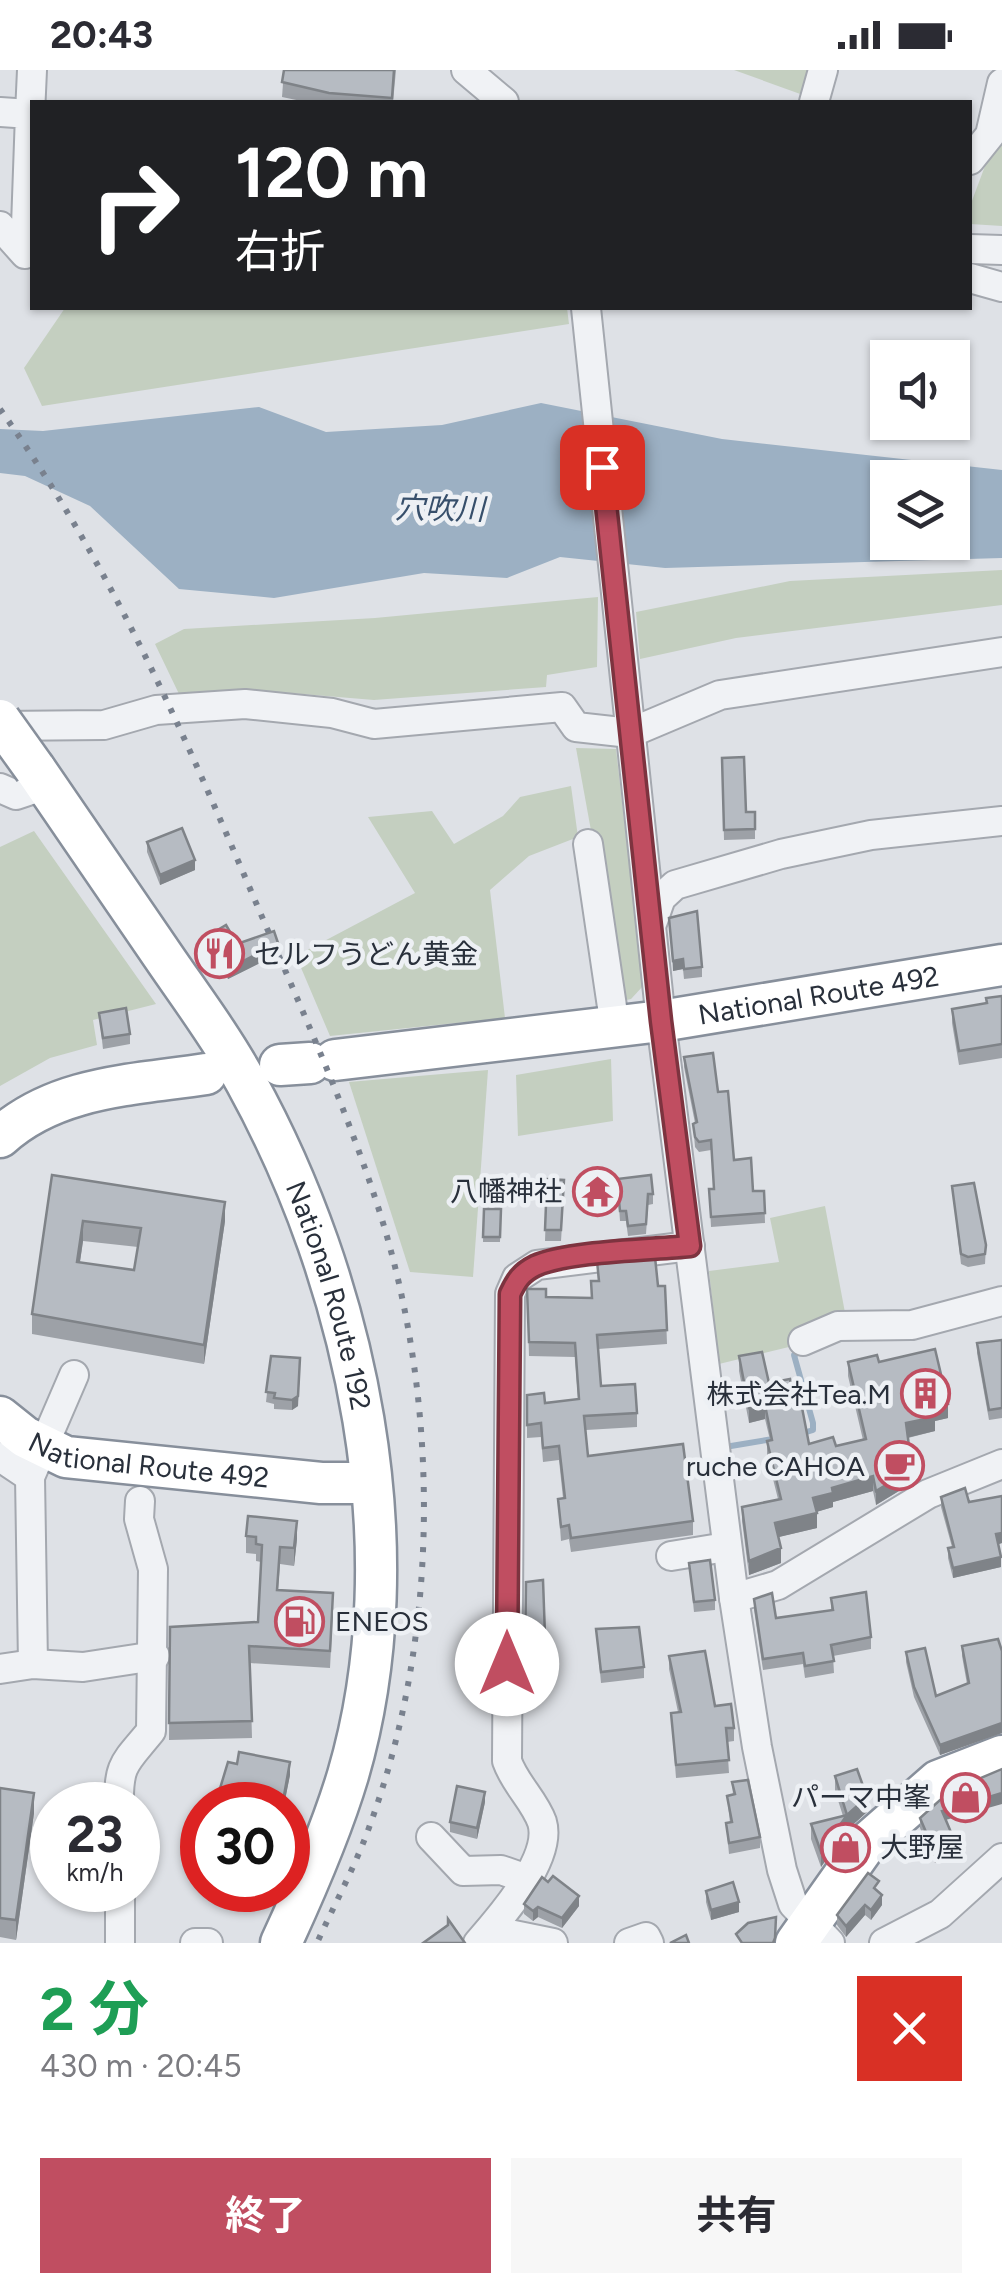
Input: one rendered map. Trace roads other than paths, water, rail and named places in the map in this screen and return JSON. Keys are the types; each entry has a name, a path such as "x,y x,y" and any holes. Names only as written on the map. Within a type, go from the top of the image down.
{"highway":[{"name":"National Route 192","path":"0,723 27,780 222,1042 264,1114 302,1200 332,1292 360,1411 376,1559 370,1659 348,1773 306,1890 281,1943"},
{"name":"National Route 492","path":"308,1063 661,1021 1002,965"},
{"path":"0,1137 38,1110 84,1093 206,1074"},
{"name":"National Route 492","path":"0,1417 41,1450 66,1457 322,1483 369,1483"},
{"path":"812,1935 866,1844 938,1781 1002,1756"}],"street":[{"path":"31,100 32,70"},
{"path":"815,100 823,70"},
{"path":"474,72 502,100"},
{"path":"972,158 990,135 1002,83"},
{"path":"0,112 30,114 30,192 24,254 0,226"},
{"path":"972,248 1002,250"},
{"path":"972,279 1002,287"},
{"path":"586,310 661,1021 726,1547 756,1747 782,1870 793,1904 812,1935"},
{"path":"0,723 104,725 156,710 245,704 332,712 374,724 562,707 576,727 628,719 720,696 1002,652"},
{"path":"652,923 661,898 675,884 781,854 872,835 1002,821"},
{"path":"588,844 615,1027"},
{"path":"484,1936 527,1879 544,1840 542,1824 507,1761 510,1294 517,1278 537,1265 690,1246"},
{"path":"803,1341 838,1326 912,1325 1002,1301"},
{"path":"33,1664 41,1450 74,1375"},
{"path":"0,1457 41,1450"},
{"path":"734,1598 778,1585 928,1494 1002,1464"},
{"path":"118,1782 124,1758 151,1731 155,1656 153,1569 139,1520 140,1501"},
{"path":"671,1556 726,1547"},
{"path":"0,1669 33,1664 83,1668 155,1656"},
{"path":"430,1837 463,1871 501,1870 527,1879"},
{"path":"884,1943 940,1914 1002,1858"},
{"path":"120,1912 120,1943"},
{"path":"484,1936 553,1943"},
{"path":"629,1943 643,1937 649,1943"},
{"path":"195,1943 208,1943"}],"water":[{"name":"穴吹川","path":"541,403 722,439 912,460 870,460 870,560 935,560 665,568 560,557 507,578 424,573 274,598 179,589 90,506 25,476 0,473 0,429 43,431 259,407 326,432 442,425"},
{"path":"970,466 1002,470 1002,558 970,559"}],"waterway":[{"path":"800,1434 813,1430 794,1355 805,1349"},
{"path":"725,1447 773,1439"}],"railway":[{"path":"0,409 39,466 108,583 196,765 336,1091 380,1213 400,1286 414,1362 422,1440 420,1596 410,1674 394,1749 353,1868 317,1943"}],"place":[{"name":"セルフうどん黄金","path":"219,954"},
{"name":"八幡神社","path":"597,1191"},
{"name":"株式会社Tea.M","path":"926,1394"},
{"name":"ruche CAHOA","path":"900,1466"},
{"name":"ENEOS","path":"300,1621"},
{"name":"パーマ中峯","path":"966,1797"},
{"name":"大野屋","path":"845,1847"}]}
